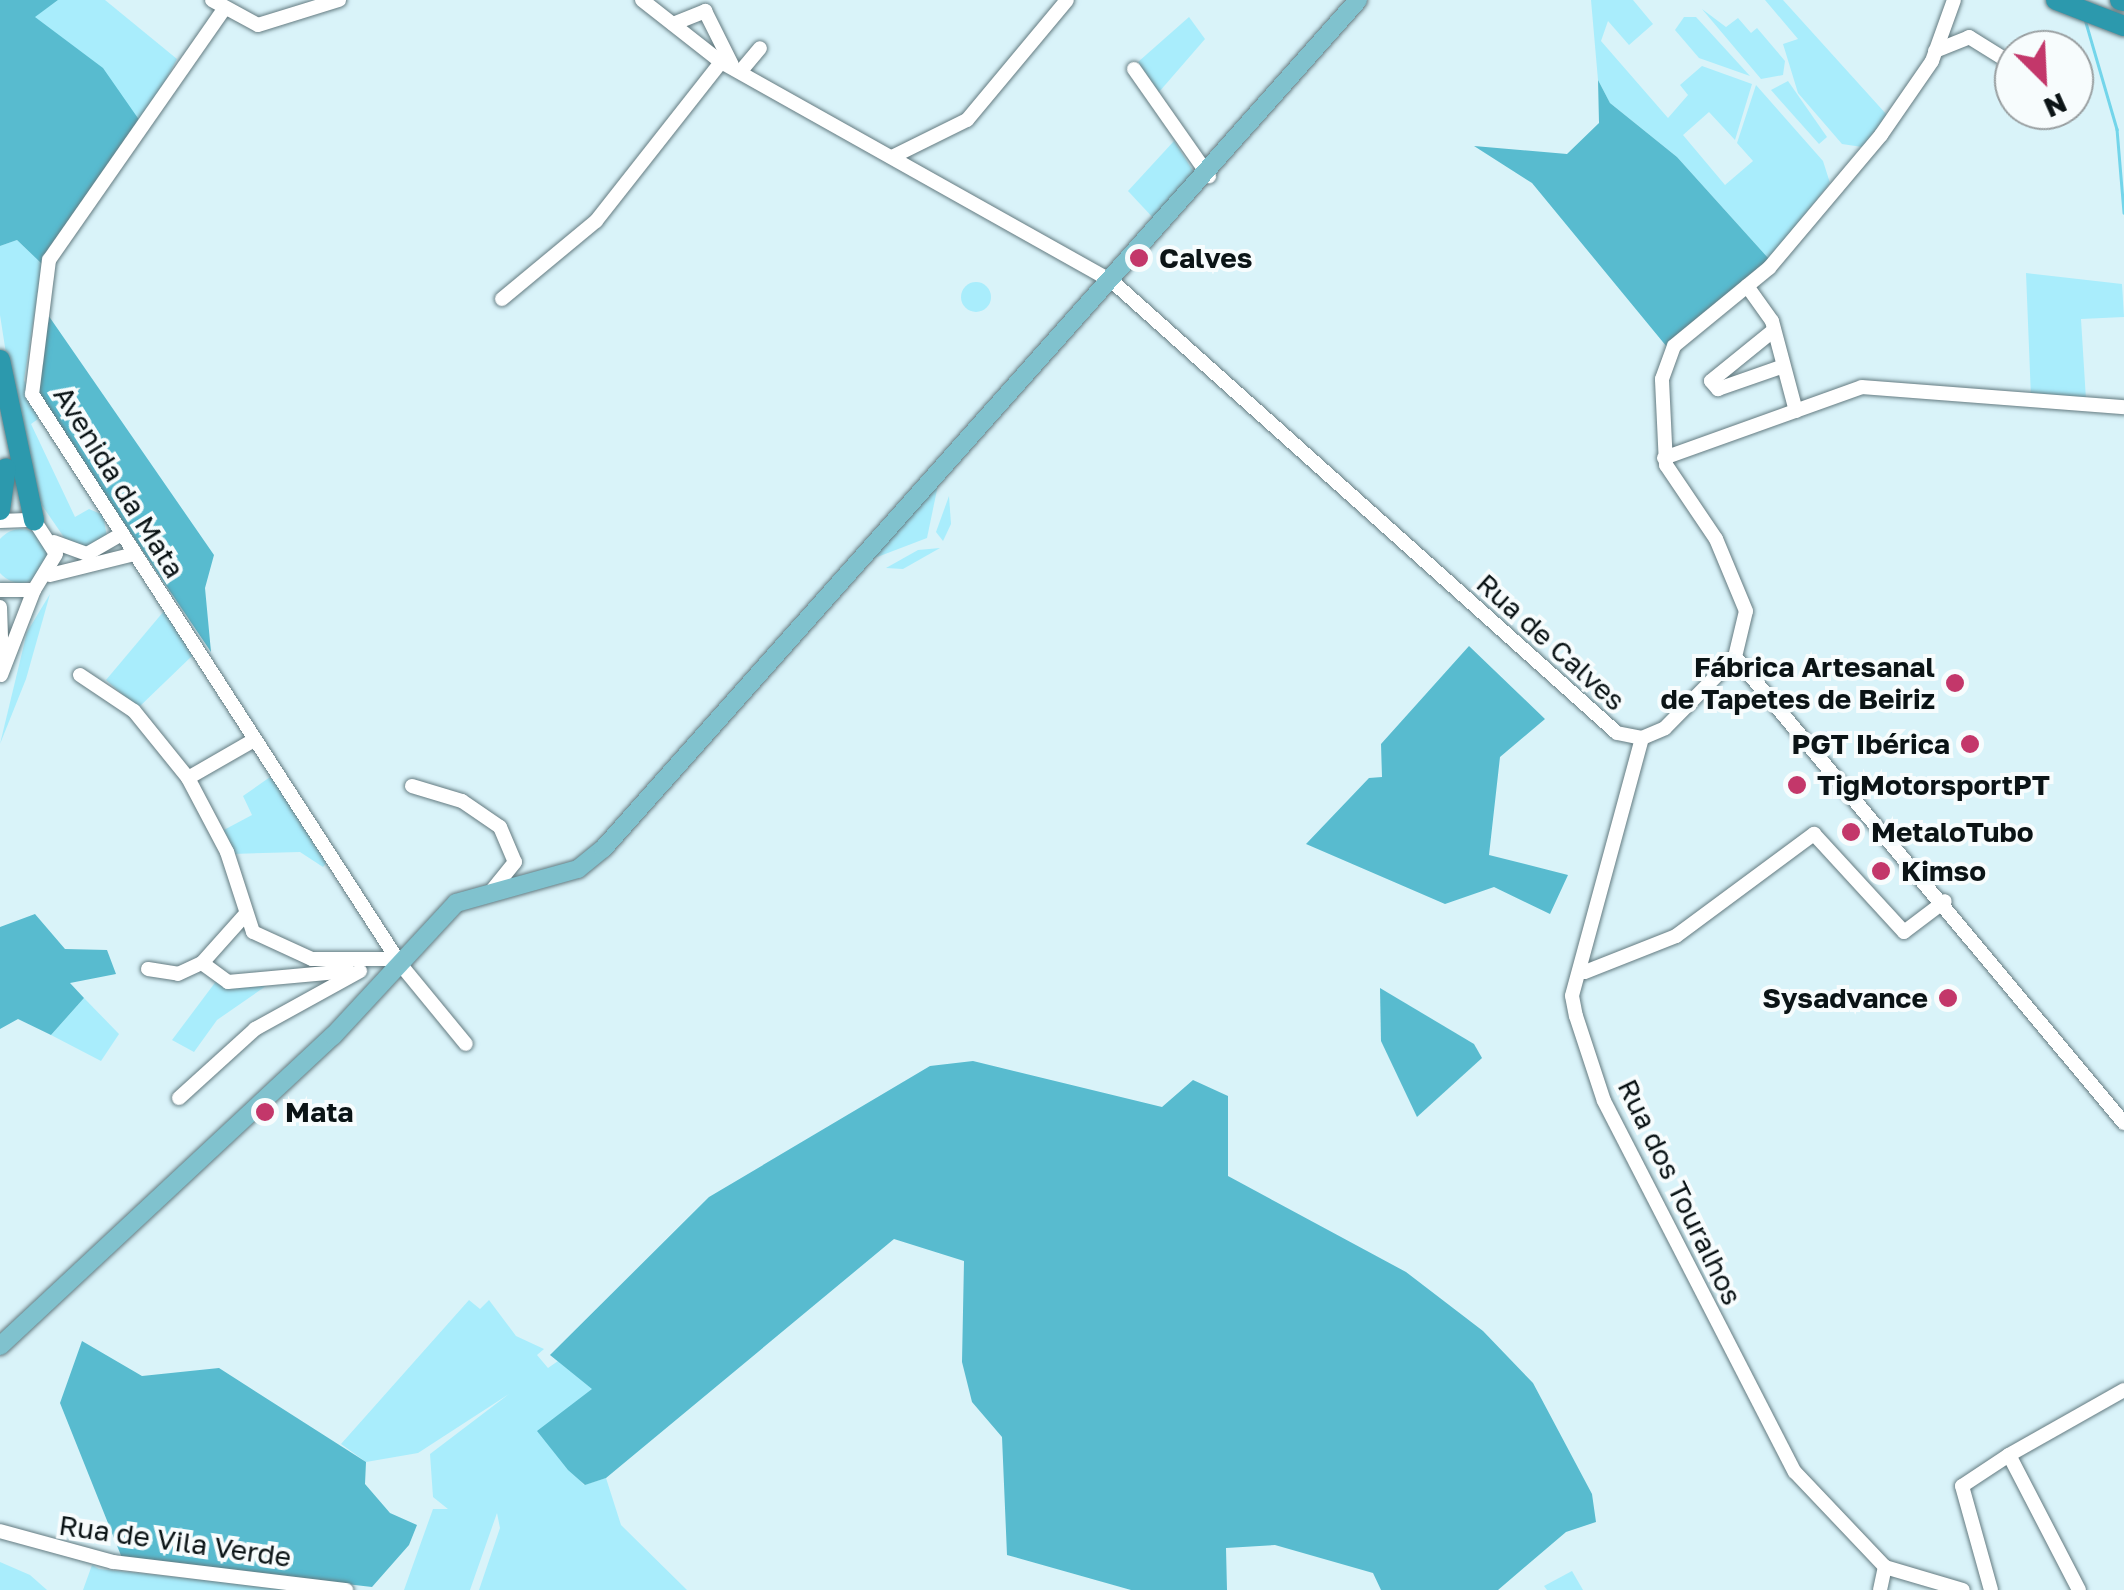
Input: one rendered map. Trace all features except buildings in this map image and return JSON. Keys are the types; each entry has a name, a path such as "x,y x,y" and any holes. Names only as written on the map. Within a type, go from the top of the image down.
{"highway":[{"path":"2056,0 2124,26"},
{"path":"0,360 34,520"},
{"path":"0,431 8,489 0,510"}],"main road":[{"path":"0,1346 397,965 456,903 578,869 604,849 1209,176 1358,0"}],"street":[{"path":"217,6 258,25 339,0"},
{"name":"Rua de Calves","path":"642,0 721,62 1112,282 1616,733 1642,738 1665,728 1734,656"},
{"path":"892,156 967,120 1067,0"},
{"path":"1954,0 1936,51 1881,135 1747,286 1674,346 1662,379 1664,458 1740,590 1746,610 1734,656 1944,901 2124,1123"},
{"name":"Avenida da Mata","path":"217,6 43,282 32,394 397,965 466,1044"},
{"path":"673,24 705,10 738,71 760,48"},
{"path":"1936,51 1969,37 1994,53"},
{"path":"502,299 596,221 721,62"},
{"path":"1134,69 1209,176"},
{"path":"1747,286 1774,330 1796,411"},
{"path":"1774,330 1711,381 1718,389 1781,367"},
{"path":"1664,458 1862,387 1912,385 1968,402 2124,407"},
{"path":"0,521 34,520 54,542 87,554 121,534"},
{"path":"50,576 54,542"},
{"path":"0,677 34,590 50,576 134,554"},
{"path":"0,590 34,590"},
{"path":"0,607 0,677"},
{"path":"80,674 134,710 188,778 227,852 244,916 291,954 358,965 397,965"},
{"name":"Rua dos Touralhos","path":"1642,738 1585,972 1572,996 1576,1016 1648,1192 1794,1472 1885,1567"},
{"path":"188,778 254,740"},
{"path":"412,786 462,800 500,827 515,862 492,890"},
{"path":"1585,972 1676,936 1814,834 1904,932 1944,901"},
{"path":"148,969 178,974 202,963 244,916"},
{"path":"202,963 228,982 397,965"},
{"path":"179,1098 254,1029 360,970"},
{"path":"1991,1590 1962,1486 2124,1390"},
{"path":"2009,1455 2079,1590"},
{"name":"Rua de Vila Verde","path":"0,1532 113,1562 346,1590"},
{"path":"1880,1590 1885,1567 1962,1590"}],"shaded area":[{"path":"0,0 58,0 35,17 103,68 142,124 42,264 17,240 0,246"},
{"path":"58,0 105,0 177,59 142,124 34,17"},
{"path":"1591,0 1633,0 1653,24 1629,45 1608,21 1601,41 1668,118 1688,95 1680,85 1702,66 1752,84 1735,140 1709,112 1683,135 1725,185 1753,161 1737,143 1756,85 1823,161 1830,183 1769,259 1677,157 1610,103 1598,80"},
{"path":"1765,0 1783,0 1887,115 1862,147 1842,144 1798,93 1783,44 1798,39"},
{"path":"1702,9 1726,27 1738,18 1751,33 1757,28 1785,61 1783,75 1761,79"},
{"path":"1189,17 1205,39 1159,92 1138,62"},
{"path":"1684,17 1696,17 1750,76 1699,58 1675,30"},
{"path":"1598,80 1610,103 1677,157 1769,259 1667,347 1532,183 1474,146 1567,154 1599,123"},
{"path":"1788,81 1827,137 1819,144 1771,90"},
{"path":"1174,141 1195,174 1156,221 1128,191"},
{"path":"17,240 42,264 24,380 38,419 31,424 75,517 89,509 103,515 107,537 93,550 70,546 26,482 0,315 0,246"},
{"path":"2026,273 2122,284 2124,317 2081,319 2086,400 2031,398"},
{"path":"976,282 987,286 991,297 987,308 976,312 965,308 961,297 965,286"},
{"path":"46,312 214,555 205,588 211,652 37,394"},
{"path":"938,485 927,538 872,559"},
{"path":"949,496 951,524 943,541 936,532"},
{"path":"21,529 40,537 48,556 40,575 21,583 2,575 -6,556 2,537"},
{"path":"940,548 903,569 886,568 918,550"},
{"path":"50,594 26,679 0,744 27,632"},
{"path":"164,611 193,655 138,708 106,680"},
{"path":"1469,646 1545,719 1500,757 1489,855 1568,875 1550,914 1494,887 1445,904 1306,844 1369,778 1382,777 1381,744"},
{"path":"273,775 329,860 323,867 300,852 231,854 222,831 252,815 243,796"},
{"path":"35,914 65,949 107,950 116,974 70,983 84,998 51,1035 18,1019 0,1029 0,927"},
{"path":"217,980 266,986 217,1020 194,1052 172,1040"},
{"path":"1380,988 1474,1044 1482,1058 1417,1117 1381,1041"},
{"path":"84,998 119,1034 101,1061 51,1035"},
{"path":"973,1061 1162,1107 1193,1080 1228,1096 1228,1176 1406,1272 1483,1331 1533,1383 1592,1494 1596,1522 1566,1532 1498,1590 1381,1590 1373,1573 1275,1545 1226,1548 1227,1590 1131,1590 1007,1555 1002,1437 972,1402 962,1362 964,1261 894,1239 606,1478 585,1485 568,1470 537,1431 592,1389 550,1355 709,1197 930,1066"},
{"path":"469,1300 480,1309 489,1300 516,1336 544,1349 537,1355 548,1368 558,1361 593,1389 538,1432 584,1485 606,1478 621,1525 687,1590 479,1590 500,1528 497,1513 470,1590 404,1590 433,1509 448,1509 433,1497 430,1454 509,1394 418,1453 366,1462 341,1444"},
{"path":"82,1341 142,1376 219,1368 366,1462 365,1484 390,1513 417,1525 409,1545 372,1587 122,1558 60,1403"},
{"path":"0,1562 30,1575 47,1590 0,1590"},
{"path":"92,1565 99,1569 298,1590 83,1590"},
{"path":"1572,1571 1583,1590 1547,1590 1544,1586"}],"waterway":[{"path":"2085,19 2117,129 2124,213"}],"place":[{"name":"Calves","path":"1139,258"},
{"name":"Fábrica Artesanal de Tapetes de Beiriz","path":"1955,683"},
{"name":"PGT Ibérica","path":"1970,744"},
{"name":"TigMotorsportPT","path":"1797,785"},
{"name":"MetaloTubo","path":"1851,832"},
{"name":"Kimso","path":"1881,871"},
{"name":"Sysadvance","path":"1948,998"},
{"name":"Mata","path":"265,1112"}]}
